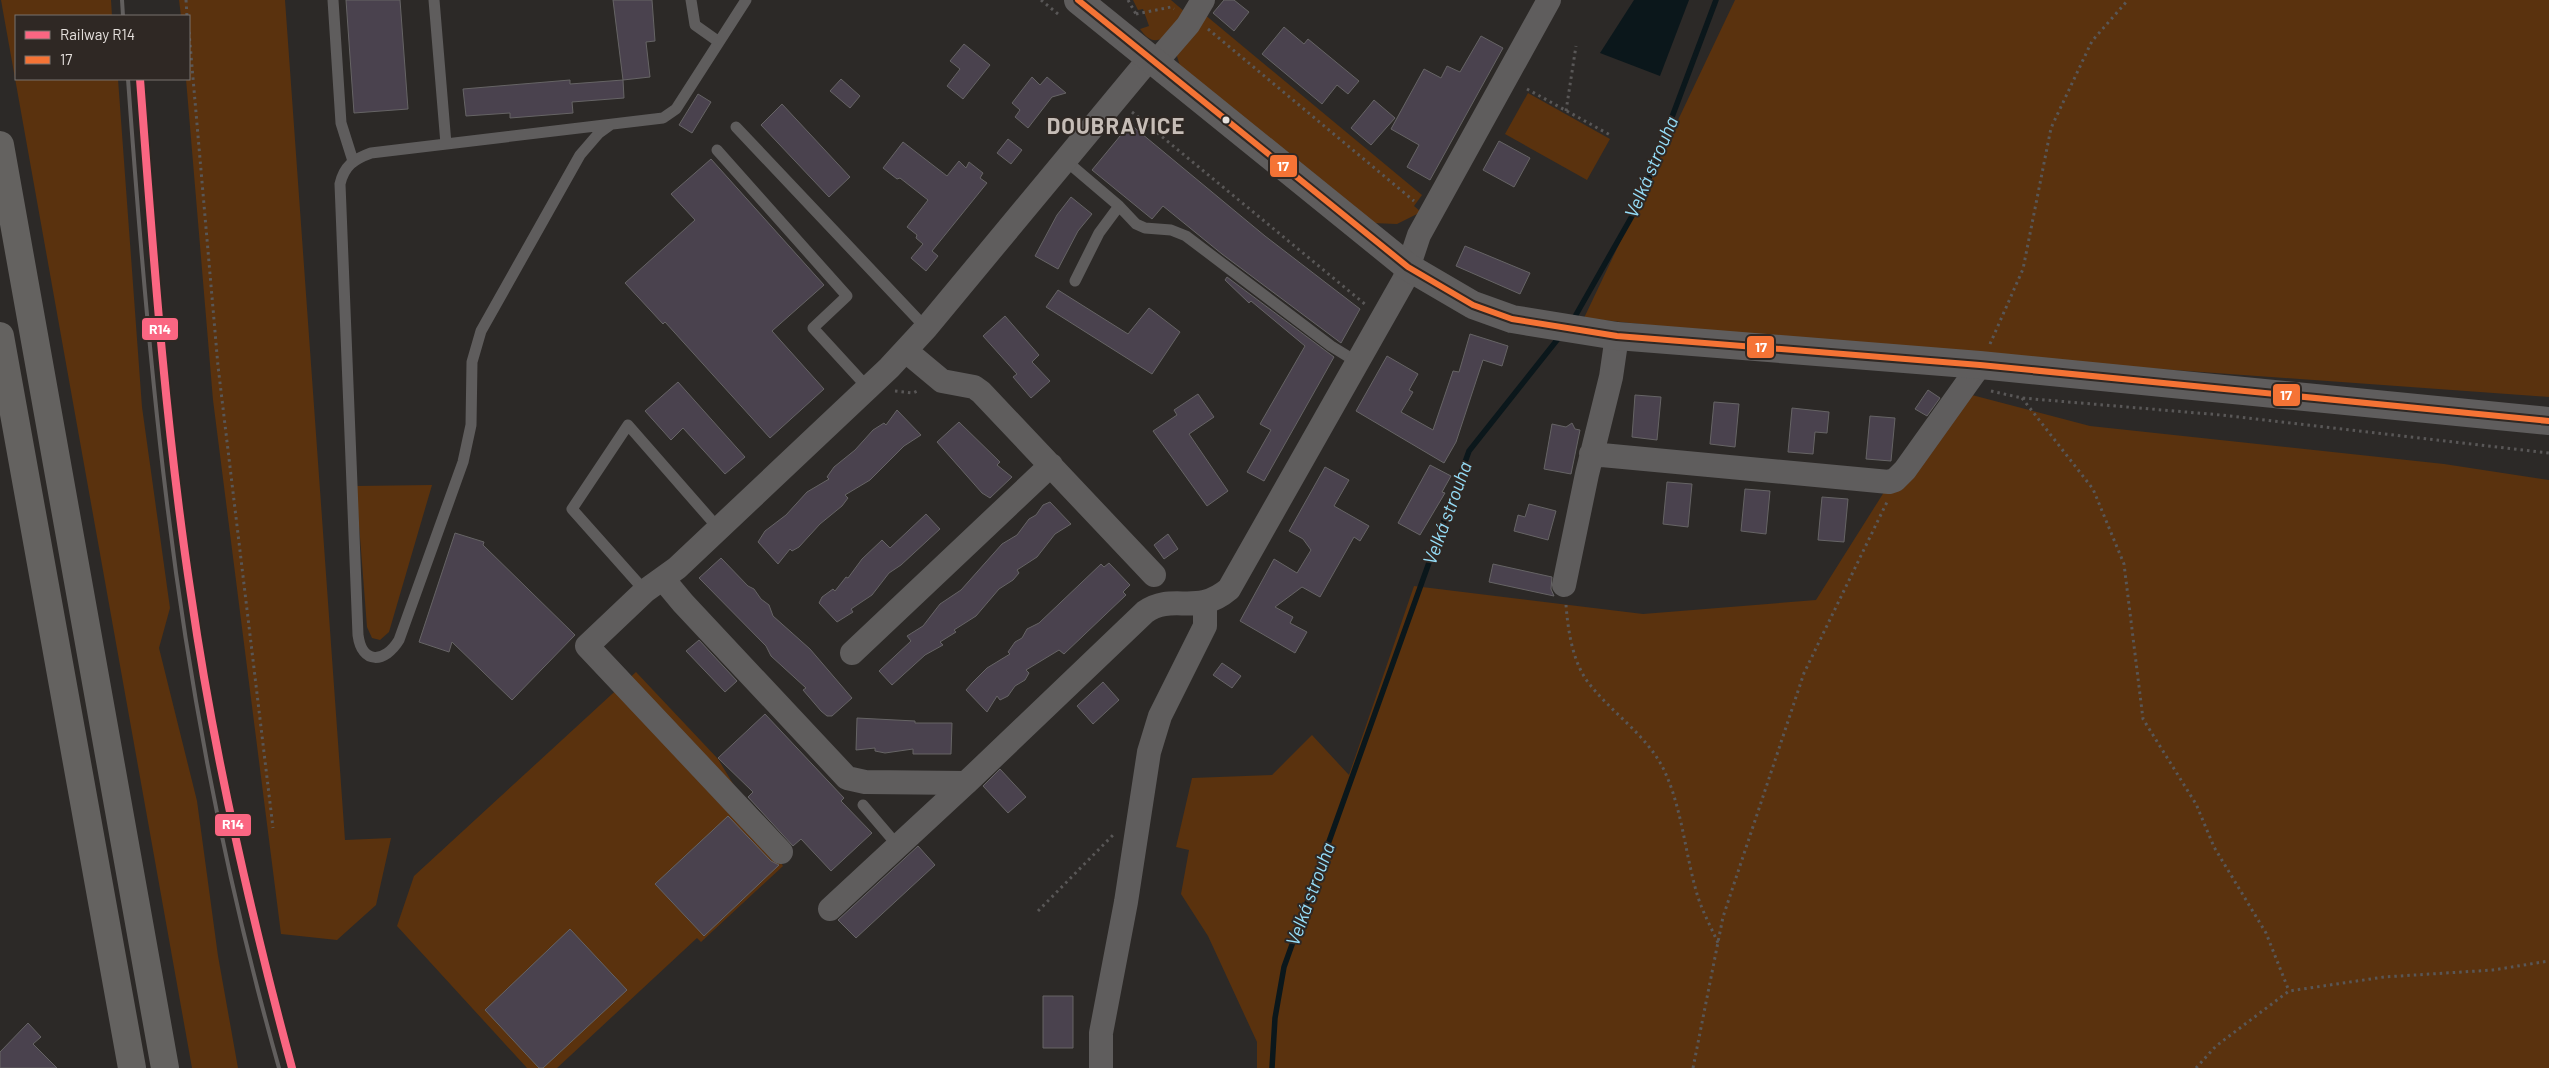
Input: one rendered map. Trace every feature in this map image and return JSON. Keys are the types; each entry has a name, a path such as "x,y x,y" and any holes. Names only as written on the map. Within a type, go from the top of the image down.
{"highway":[{"path":"0,145 165,1068"},
{"path":"0,336 132,1068"}],"street":[{"path":"1078,0 1408,267 1473,305 1512,320 1578,332 1975,373 2549,421"},
{"path":"830,909 966,783 1145,612 1158,604 1205,602 1222,595 1238,576 1404,280 1420,235 1549,0"},
{"path":"781,852 587,646 719,529 906,350 1116,99 1198,8"},
{"path":"1564,585 1591,454 1610,377 1617,336"},
{"path":"906,350 942,380 974,387 981,392 1154,576"},
{"path":"1591,454 1883,482 1895,480 1905,470 1975,373"},
{"path":"852,653 1051,465"},
{"path":"654,585 683,603 847,778 865,782 966,783"},
{"path":"1101,1068 1101,1033 1126,902 1149,752 1170,693 1205,626 1205,602"}],"lane":[{"path":"333,0 341,123 353,161"},
{"path":"434,0 446,144"},
{"path":"691,0 695,25 719,42"},
{"path":"610,125 599,133 580,155 481,331 472,362 471,425 463,462 403,631 393,650 386,656 378,658 363,651 358,635 340,184 346,167 353,161 370,153 446,144 653,120 671,114 746,0"},
{"path":"736,127 926,328"},
{"path":"717,150 847,296 813,328 868,388"},
{"path":"1065,160 1119,206 1132,221 1141,227 1171,230 1186,236 1331,346 1357,362"},
{"path":"1075,281 1099,233 1119,206"},
{"path":"654,585 572,510 628,425 719,529"},
{"path":"863,805 898,846"}],"path":[{"path":"186,0 187,15"},
{"path":"1128,0 1138,20"},
{"path":"2128,0 2092,41 2051,128 2023,269 1975,373 1984,390 2022,398 2231,416 2549,453"},
{"path":"1136,14 1170,7 1182,15 1198,8 1431,216"},
{"path":"190,44 218,366 273,828"},
{"path":"1566,111 1576,46"},
{"path":"1526,89 1612,136"},
{"path":"1116,99 1382,318"},
{"path":"2022,398 2093,489 2124,564 2143,719 2196,804 2214,846 2266,933 2289,991"},
{"path":"1693,1068 1723,917 1804,673 1889,498 1895,480"},
{"path":"1564,585 1567,626 1574,654 1585,677 1648,746 1664,770 1676,805 1698,895 1718,944"},
{"path":"1038,911 1113,836 1121,831 1136,833"},
{"path":"2196,1068 2216,1046 2289,991 2384,978 2493,970 2549,961"}],"shaded area":[{"path":"1,0 111,0 112,15 15,15 15,78"},
{"path":"179,0 285,0 345,840 391,838 376,905 337,940 281,934 213,400 186,80 190,80 190,15 181,15"},
{"path":"1133,0 1171,0 1185,12 1170,32 1159,40 1153,40 1147,37 1140,29 1149,26 1143,9 1138,10"},
{"path":"1634,0 1689,0 1660,76 1600,53"},
{"path":"1735,0 2549,0 2549,397 1867,348 1584,318"},
{"path":"1204,14 1422,195 1414,206 1421,212 1397,224 1372,223 1180,66 1176,53"},
{"path":"15,80 118,80 142,407 170,608 159,648 197,801 218,956 238,1068 192,1068"},
{"path":"1528,93 1610,139 1587,180 1505,134"},
{"path":"1949,389 2090,426 2444,464 2549,480 2549,1068 1257,1068 1257,1042 1208,936 1181,894 1189,850 1176,847 1192,778 1272,775 1312,735 1349,775 1414,586 1643,614 1816,600"},
{"path":"432,485 389,632 380,640 372,638 367,627 356,486"},
{"path":"636,672 718,759 783,866 701,942 697,938 557,1068 527,1068 397,926 414,876"}],"building":[{"path":"346,0 400,0 408,109 354,113"},
{"path":"613,0 652,0 655,41 646,42 650,77 623,80"},
{"path":"1224,0 1234,0 1249,12 1234,31 1213,13"},
{"path":"1284,27 1304,44 1308,39 1359,81 1348,94 1337,85 1322,104 1262,54"},
{"path":"1481,36 1503,48 1430,180 1407,167 1419,145 1391,129 1424,69 1441,78 1447,66 1460,72"},
{"path":"964,44 990,65 963,99 947,86 960,69 950,61"},
{"path":"1032,77 1040,85 1047,77 1066,93 1052,97 1028,128 1015,117 1020,110 1012,103"},
{"path":"841,79 860,96 850,108 830,91"},
{"path":"570,80 570,84 623,80 624,98 572,102 573,113 510,118 510,113 466,116 463,89"},
{"path":"698,94 711,102 692,133 679,125"},
{"path":"1374,100 1395,118 1371,145 1351,128"},
{"path":"782,104 850,177 829,197 761,125"},
{"path":"1130,124 1265,236 1360,309 1341,343 1222,254 1163,206 1152,219 1092,170"},
{"path":"1008,139 1022,150 1011,164 997,153"},
{"path":"1499,141 1530,158 1514,187 1483,170"},
{"path":"903,142 947,176 959,161 966,168 969,162 983,173 980,178 987,183 932,251 938,256 926,271 911,258 923,244 916,238 917,235 907,227 928,200 900,178 897,179 883,168"},
{"path":"711,159 824,285 772,331 824,389 770,438 665,322 663,324 625,283 695,220 671,194"},
{"path":"1071,197 1092,214 1078,231 1058,269 1035,256 1057,215"},
{"path":"1465,246 1530,273 1520,294 1456,266"},
{"path":"1227,277 1334,357 1264,481 1247,472 1271,430 1260,424 1305,346 1251,301 1249,303 1225,280"},
{"path":"1058,290 1128,334 1149,308 1180,332 1152,374 1046,307"},
{"path":"1005,316 1039,355 1032,362 1050,381 1031,398 1013,377 1017,374 983,336"},
{"path":"1470,334 1508,346 1502,366 1483,360 1456,442 1444,463 1356,411 1387,356 1418,374 1409,390 1413,392 1401,412 1433,430 1453,371 1459,372"},
{"path":"678,382 745,457 725,474 683,428 671,440 645,411"},
{"path":"1928,390 1940,398 1927,416 1915,409"},
{"path":"1198,394 1214,417 1189,434 1228,491 1207,506 1153,431 1177,415 1174,410"},
{"path":"1635,395 1661,397 1657,440 1632,437"},
{"path":"1714,402 1739,404 1735,447 1710,444"},
{"path":"1792,408 1829,412 1827,433 1815,432 1813,454 1788,452"},
{"path":"897,410 921,435 904,446 870,480 845,495 848,498 842,506 820,524 799,547 792,551 790,549 778,564 758,542 765,531 786,515 807,492 829,479 827,477 834,467 855,450 873,430 884,423 886,425"},
{"path":"1870,416 1895,418 1891,461 1866,459"},
{"path":"959,422 1000,462 997,465 1012,477 990,498 982,493 937,442"},
{"path":"1572,423 1575,429 1580,430 1571,474 1544,469 1552,424 1566,427"},
{"path":"1430,465 1451,476 1442,492 1445,493 1420,535 1398,523"},
{"path":"1325,467 1349,480 1334,506 1369,526 1360,541 1354,537 1320,597 1302,587 1275,607 1293,617 1290,623 1307,632 1295,653 1240,621 1274,559 1297,573 1311,550 1303,539 1289,531"},
{"path":"1667,482 1692,484 1688,527 1663,524"},
{"path":"1745,489 1770,491 1766,534 1741,531"},
{"path":"1822,497 1848,499 1844,542 1818,540"},
{"path":"1050,502 1071,524 1055,534 1037,557 1017,570 1019,573 1013,580 999,589 976,616 954,630 956,632 940,642 943,645 925,655 892,685 879,671 911,641 907,636 923,626 940,604 961,590 1002,544 1017,535 1043,505"},
{"path":"1529,504 1556,511 1548,540 1514,531 1518,515 1525,517"},
{"path":"926,514 940,529 901,565 889,573 872,595 851,609 853,612 837,622 819,603 822,597 833,589 835,591 846,577 848,578 862,559 882,540 890,548"},
{"path":"455,533 484,542 483,545 575,635 512,700 452,642 449,652 419,642"},
{"path":"1168,534 1178,549 1164,559 1154,545"},
{"path":"721,558 769,605 773,616 810,649 852,698 832,716 827,716 821,711 803,690 806,688 771,656 766,646 699,578"},
{"path":"1109,563 1130,585 1123,592 1126,595 1064,654 1059,650 1026,670 1029,673 1025,680 1015,686 1008,696 1000,700 997,696 987,712 966,690 987,668 1010,654 1008,652 1015,642 1022,638 1027,629 1039,623 1101,564 1104,567"},
{"path":"1493,564 1552,577 1551,589 1554,596 1489,582"},
{"path":"699,640 737,681 725,692 686,651"},
{"path":"1222,663 1241,676 1232,688 1213,675"},
{"path":"1103,682 1119,700 1093,724 1077,706"},
{"path":"765,714 844,798 841,801 872,833 831,871 801,839 793,846 748,797 753,792 718,758"},
{"path":"857,718 915,721 915,723 952,723 951,754 913,754 913,749 885,753 875,751 875,748 856,750"},
{"path":"1000,769 1026,797 1008,813 983,786"},
{"path":"728,816 771,861 779,865 704,936 655,884"},
{"path":"918,846 935,865 856,938 838,920"},
{"path":"570,929 627,990 543,1068 539,1068 485,1010"},
{"path":"1043,996 1073,996 1073,1048 1043,1048"},
{"path":"28,1023 41,1037 33,1044 57,1068 0,1068 0,1052"}],"waterway":[{"name":"Velká strouha","path":"1573,320 1640,202 1716,0"},
{"name":"Velká strouha","path":"1272,1068 1275,1018 1284,967 1469,451 1561,335"}],"railway":[{"path":"122,0 123,15"},
{"path":"128,80 154,391 175,567 186,640 211,784 226,855 242,927 279,1068"}],"rail line":[{"name":"R14","path":"140,80 167,402 182,531 200,655 234,833 292,1068"}],"transit line":[{"name":"17","path":"1078,0 1408,267 1473,305 1512,319 1617,336 1980,365 2549,421"}],"district":[{"name":"DOUBRAVICE","path":"1116,126"}]}
